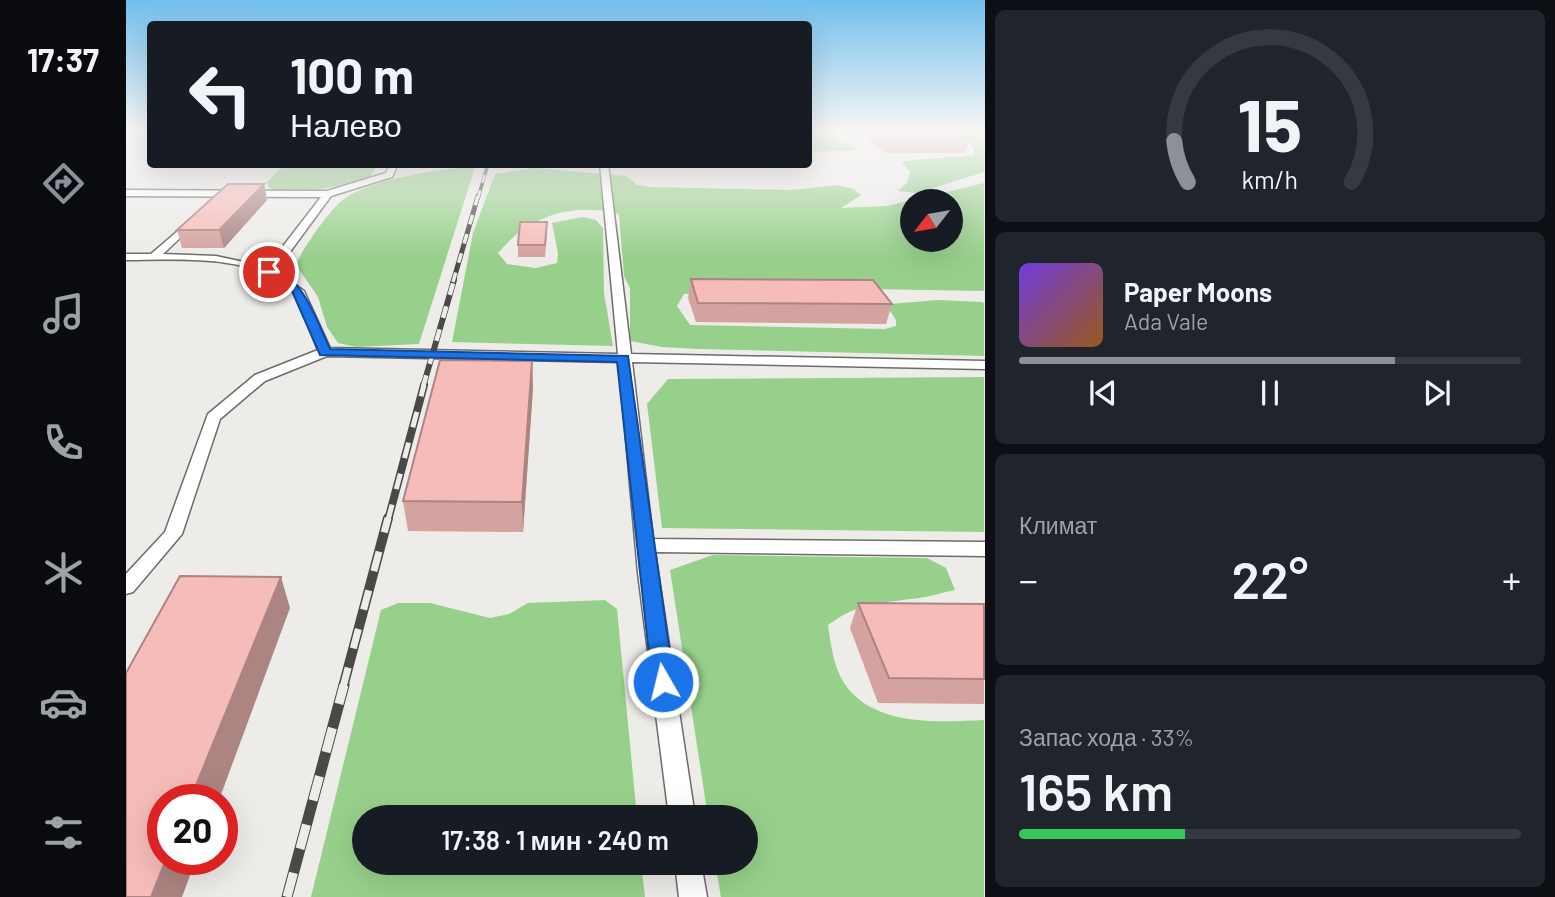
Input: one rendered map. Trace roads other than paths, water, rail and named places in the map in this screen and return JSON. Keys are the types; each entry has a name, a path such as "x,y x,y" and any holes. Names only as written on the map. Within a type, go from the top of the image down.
{"lane":[{"path":"126,193 328,194 390,173"},
{"path":"605,173 645,545 680,805"},
{"path":"213,203 222,194"},
{"path":"269,272 328,194"},
{"path":"153,257 203,212"},
{"path":"126,257 180,257 259,265 297,290 325,352"},
{"path":"126,587 173,534 213,417 260,378 325,352 985,365"},
{"path":"645,545 985,549"},
{"path":"690,875 693,897"}],"railway":[{"path":"478,198 485,173"},
{"path":"453,282 478,196"},
{"path":"423,387 454,280"},
{"path":"388,520 424,385"},
{"path":"343,687 388,518"},
{"path":"287,897 344,685"}]}
